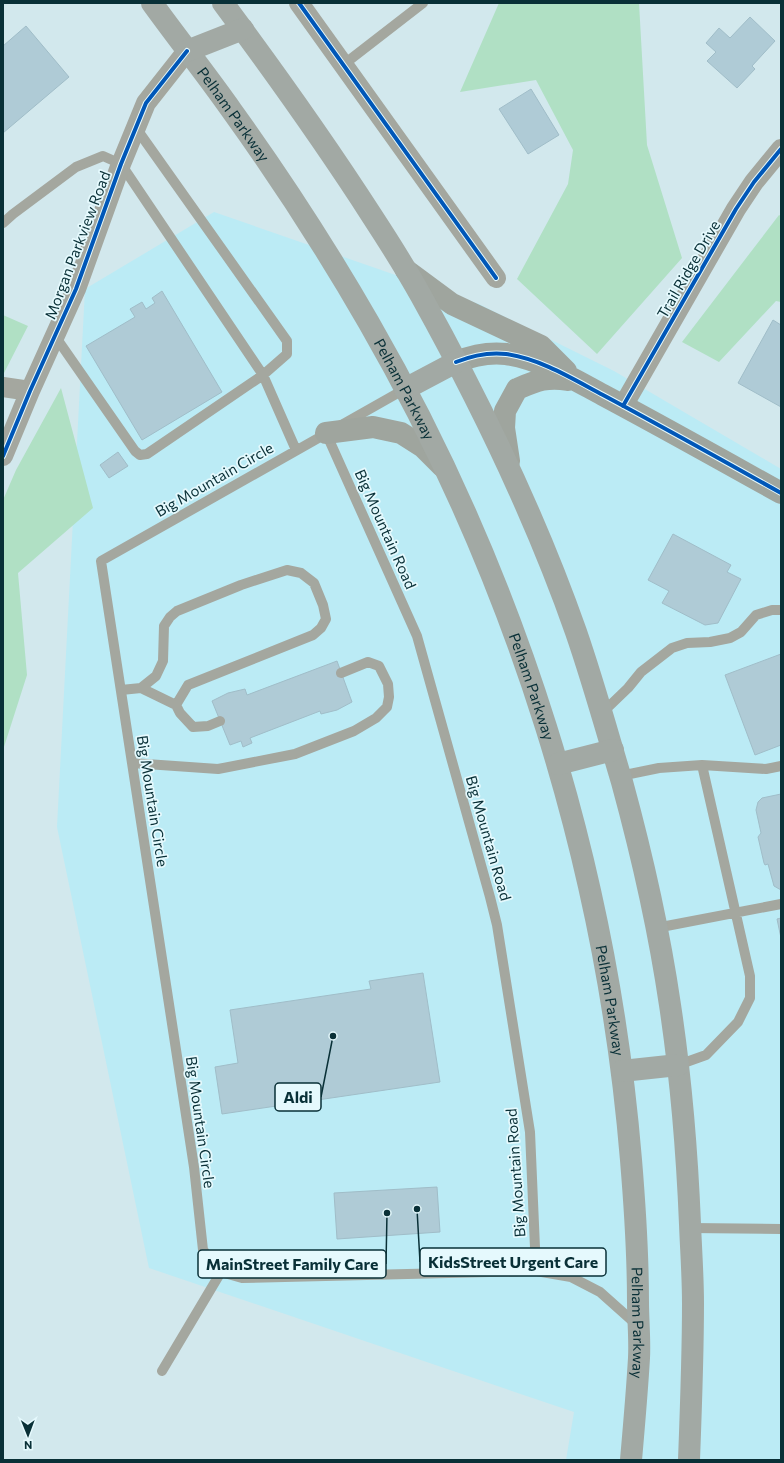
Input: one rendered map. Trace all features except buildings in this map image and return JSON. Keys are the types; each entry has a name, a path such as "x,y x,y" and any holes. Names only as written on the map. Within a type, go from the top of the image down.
{"main road":[{"name":"Pelham Parkway","path":"152,3 230,108 279,179 369,324 405,389 446,470 482,553 514,634 542,713 558,764 596,922 611,996 622,1071 635,1200 638,1263 639,1356 631,1460"},
{"path":"224,3 345,174 421,296 477,401 511,472 573,624 613,750 636,833 670,1001 678,1065 688,1171 693,1298 692,1382 688,1460"},
{"path":"187,50 243,29"},
{"path":"405,389 456,362"},
{"path":"558,764 613,750"},
{"path":"622,1071 678,1065"}],"street":[{"path":"299,3 496,278"},
{"name":"Morgan Parkview Road","path":"3,456 30,390 76,289 121,164 146,103 187,50"},
{"name":"Trail Ridge Drive","path":"623,406 736,209 754,182 781,149"},
{"path":"406,270 452,304 541,346 575,381"},
{"path":"456,362 469,357 488,354 506,354 530,360 552,369 623,406 781,493"},
{"path":"511,472 504,428 505,411 517,389 542,379 556,378 575,381"},
{"path":"3,387 30,390"},
{"path":"326,433 373,427 401,433 424,447 446,470"}],"lane":[{"path":"343,65 422,3"},
{"path":"55,336 135,451 140,455 147,454 263,375 287,354 287,340 136,128"},
{"path":"3,223 76,167 103,156 121,164 263,375 296,450"},
{"name":"Big Mountain Circle","path":"221,1272 203,1250 194,1167 101,561 405,389"},
{"name":"Big Mountain Road","path":"326,433 417,636 497,924 530,1132 536,1271"},
{"path":"141,688 156,676 163,661 164,626 170,617 177,611 241,585 287,570 302,573 314,583 323,605 326,620 321,628 313,635 188,685 176,705"},
{"path":"601,713 628,688 641,672 672,648 687,643 710,642 730,638 741,632 756,615 772,610 781,610"},
{"path":"132,763 218,769 296,754 354,731 376,718 387,707 389,697 388,684 379,666 368,662 341,673"},
{"path":"121,690 141,688 176,705 180,713 193,727 208,726 220,721"},
{"path":"678,1065 706,1055 738,1022 750,998 750,976 702,765"},
{"path":"620,776 658,768 702,765 766,769 781,766"},
{"path":"656,928 781,904"},
{"path":"690,1228 781,1229"},
{"path":"162,1371 221,1272 242,1278 536,1271 571,1277 600,1292 638,1326"}],"shaded area":[{"path":"214,212 479,304 614,371 781,469 781,1460 566,1460 574,1412 149,1268 57,827 85,289"}],"green space":[{"path":"499,3 639,3 647,145 682,258 597,354 517,279 568,184 573,150 536,80 460,92"},
{"path":"779,215 781,216 781,302 776,301 719,362 682,342"},
{"path":"3,315 28,326 4,373 3,373"},
{"path":"61,388 93,508 18,573 27,675 3,750 3,500 16,470"}],"cycle path":[{"path":"299,3 496,278"},
{"path":"3,456 30,391 76,289 121,164 146,103 187,51"},
{"path":"623,406 736,209 754,182 781,149"},
{"path":"456,362 480,355 493,354 506,354 532,360 568,376 781,493"}],"place":[{"name":"Aldi","path":"333,1036"},
{"name":"KidsStreet Urgent Care","path":"417,1209"},
{"name":"MainStreet Family Care","path":"387,1213"}]}
